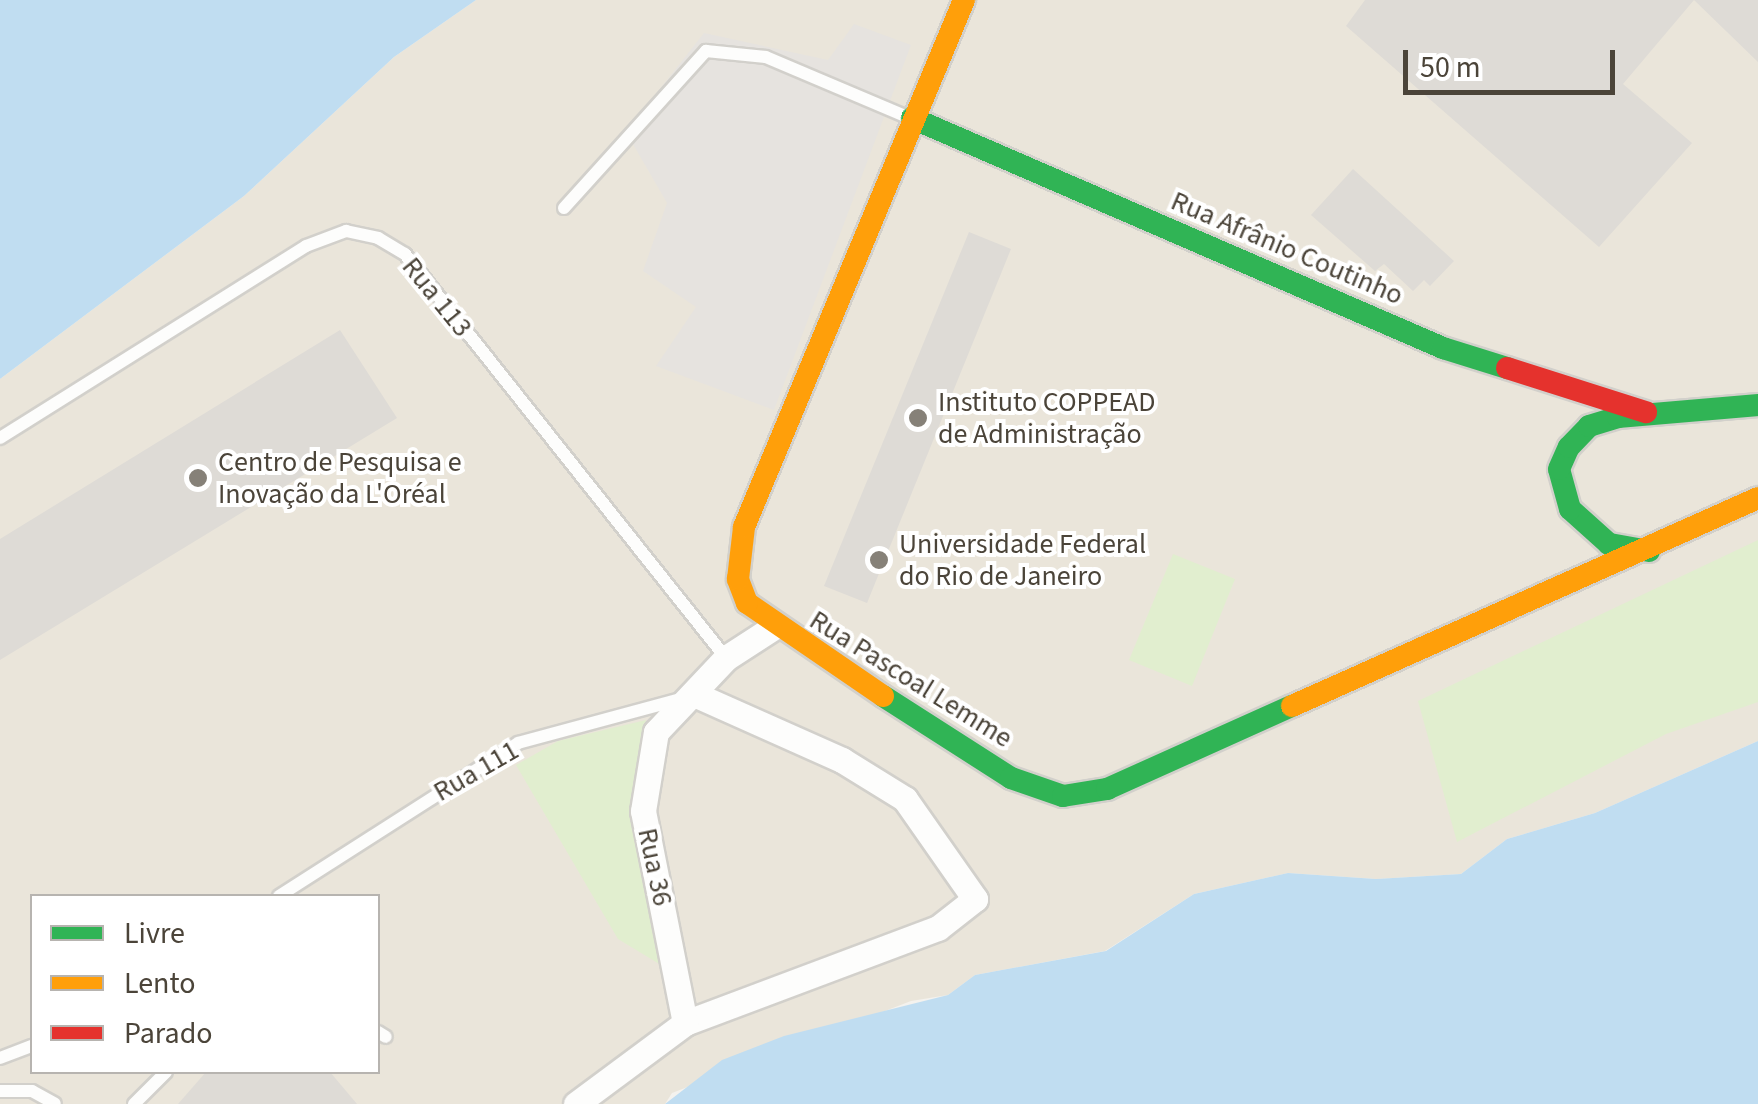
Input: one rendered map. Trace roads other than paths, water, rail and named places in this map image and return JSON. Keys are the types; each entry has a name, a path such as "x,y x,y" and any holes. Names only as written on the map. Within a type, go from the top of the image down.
{"street":[{"name":"Rua Pascoal Lemme","path":"964,0 744,527 738,579 748,603 774,627 1011,778 1063,796 1107,789 1189,756 1758,498"},
{"name":"Rua Afrânio Coutinho","path":"912,118 1443,348 1646,412"},
{"path":"1648,550 1608,544 1585,528 1560,490 1559,469 1589,426 1646,412 1758,405"},
{"name":"Rua 36","path":"685,1023 643,811 656,732 696,695 726,658 774,627"},
{"path":"576,1104 685,1023 938,928 975,899 904,800 842,760 696,695"}],"lane":[{"path":"564,208 706,51 766,57 912,118"},
{"name":"Rua 113","path":"0,438 306,246 346,231 378,238 405,254 726,658"},
{"name":"Rua 111","path":"283,894 518,743 696,695"},
{"path":"0,1058 30,1047"},
{"path":"134,1104 164,1074"},
{"path":"0,1091 18,1088 52,1101"}],"water":[{"path":"0,0 476,0 394,57 244,196 0,379"},
{"path":"1758,741 1758,1104 665,1104 722,1060 784,1036 948,995 975,975 1106,951 1194,894 1288,873 1376,879 1461,874 1507,839 1595,813"}],"place":[{"name":"Instituto COPPEAD de Administração","path":"918,418"},
{"name":"Centro de Pesquisa e Inovação da L'Oréal","path":"198,478"},
{"name":"Universidade Federal do Rio de Janeiro","path":"879,560"}]}
